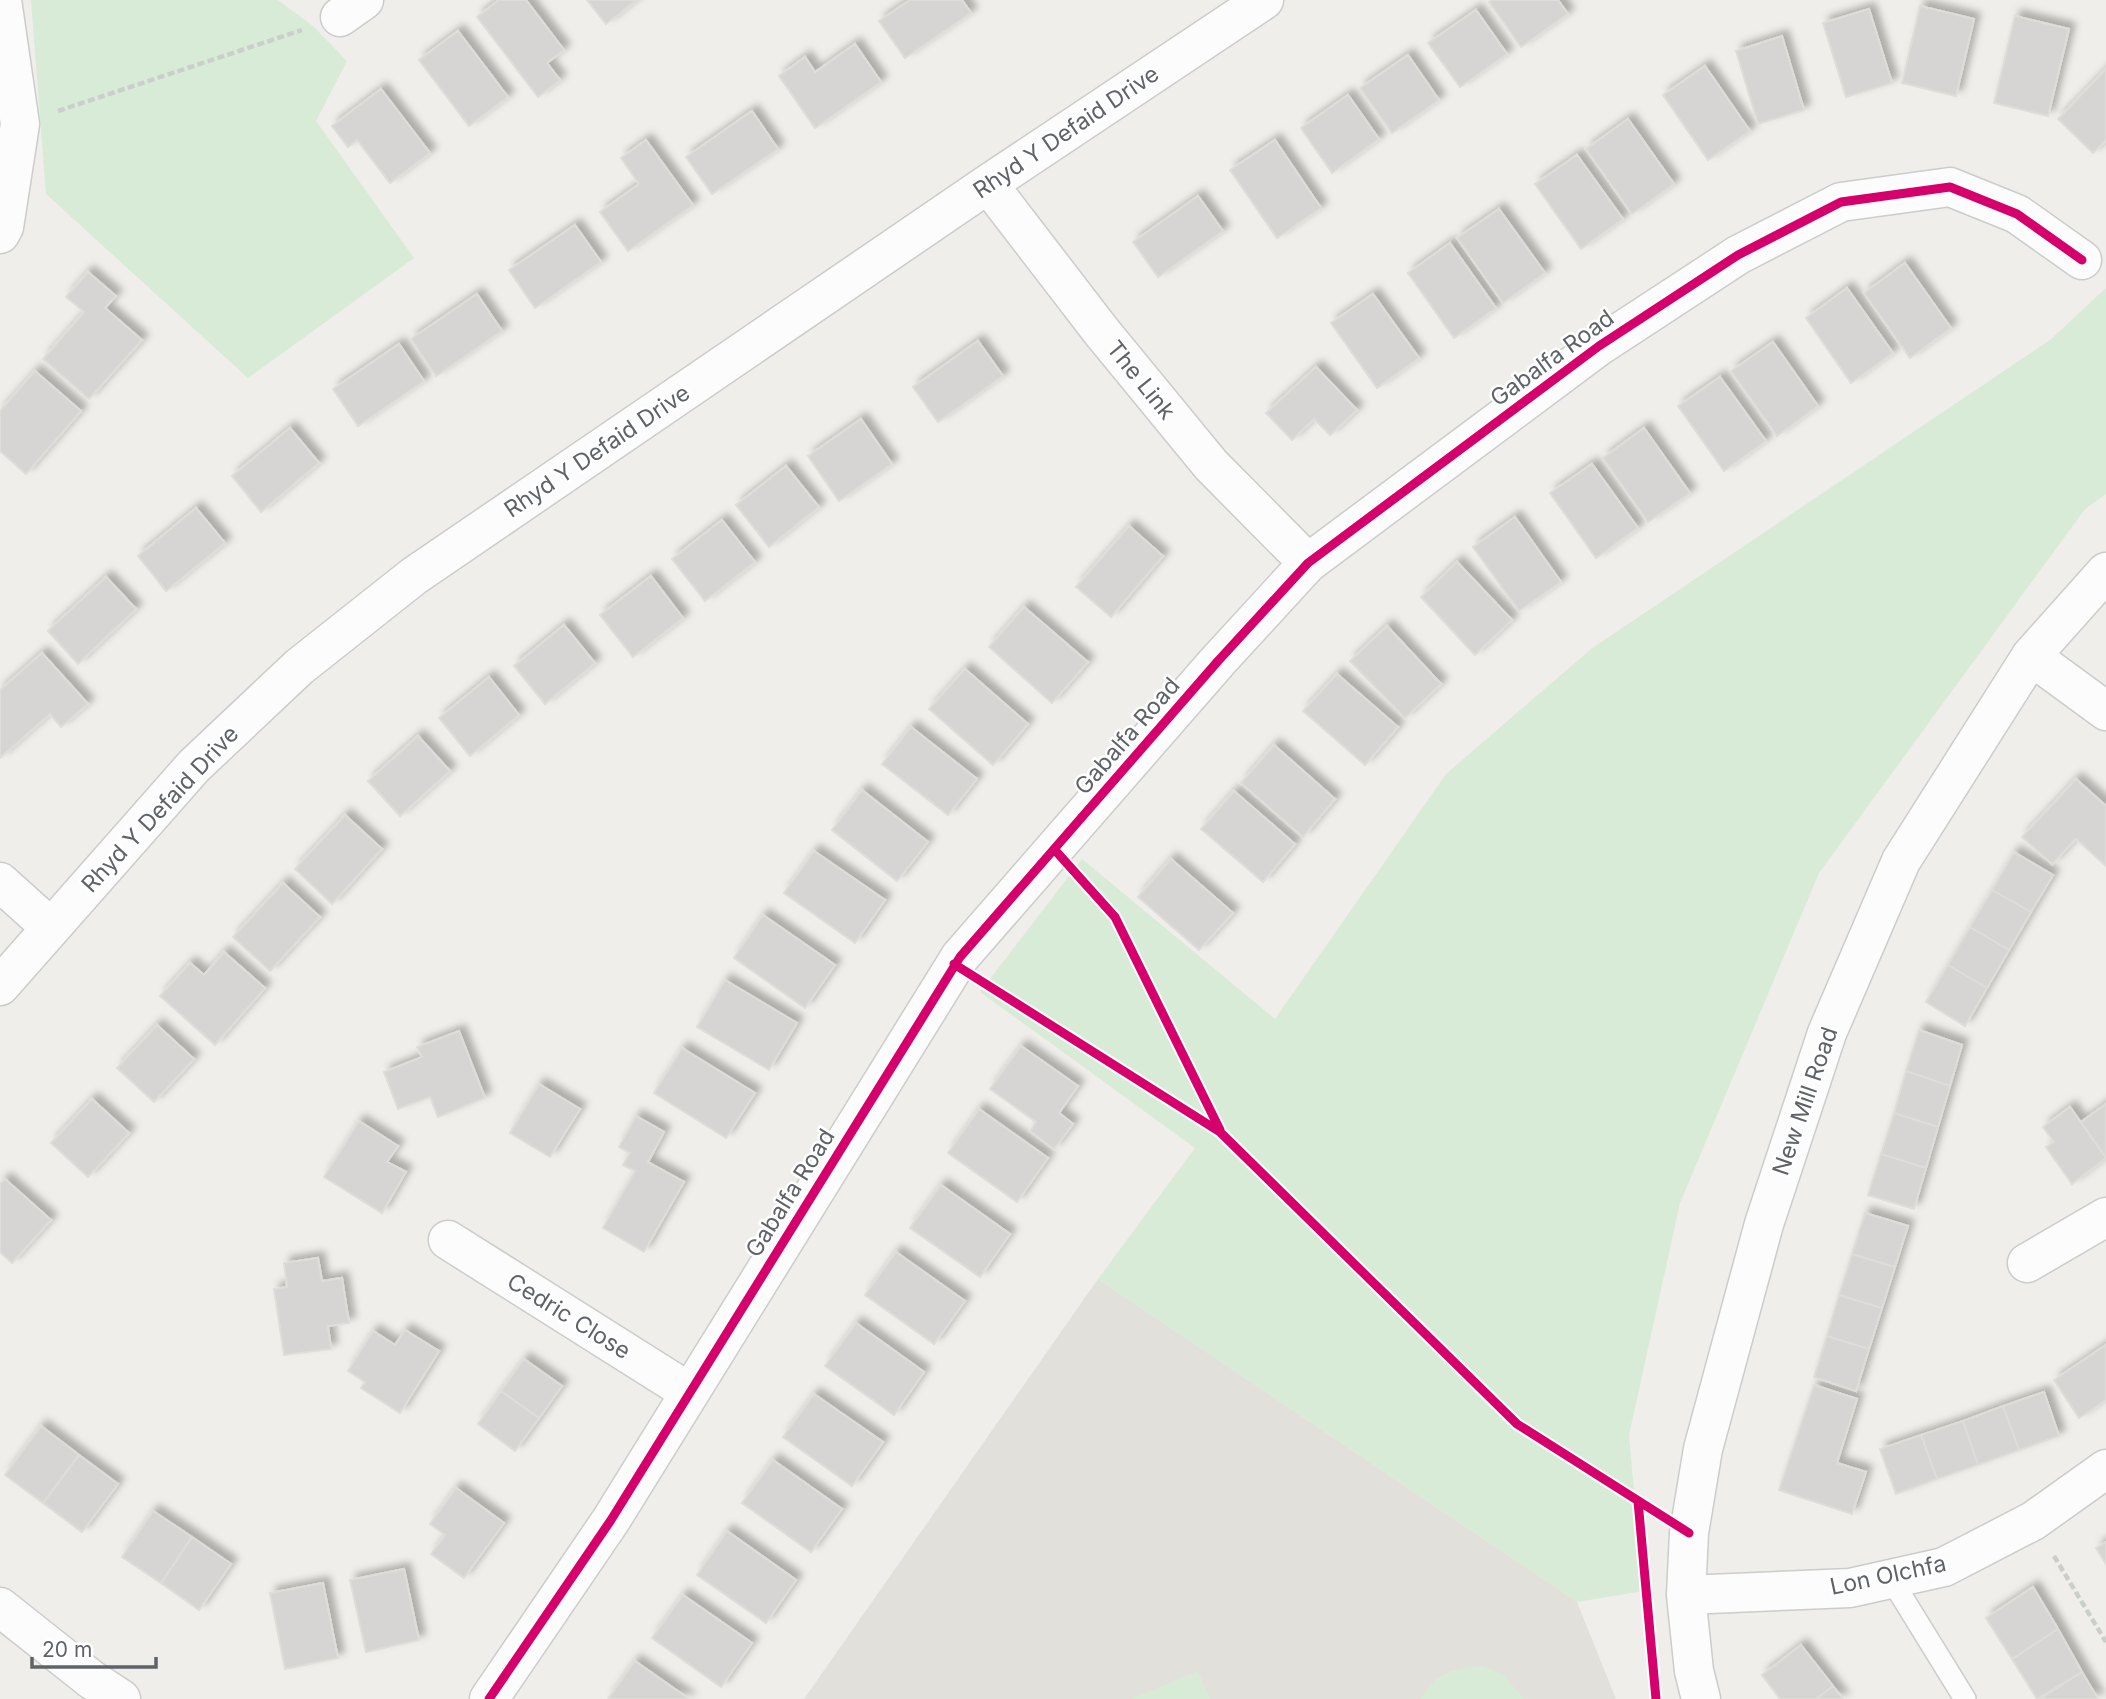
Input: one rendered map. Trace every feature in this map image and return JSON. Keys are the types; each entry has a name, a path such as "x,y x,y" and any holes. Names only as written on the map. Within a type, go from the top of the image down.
{"street":[{"path":"0,234 4,227 20,124 2,0"},
{"name":"Rhyd Y Defaid Drive","path":"0,986 194,766 299,667 414,576 988,184 1264,0"},
{"name":"The Link","path":"988,184 1101,331 1211,465 1308,563"},
{"name":"Gabalfa Road","path":"489,1699 611,1520 960,957 1218,661 1308,563 1599,346 1738,256 1841,202 1950,187 2017,214 2081,260"},
{"name":"New Mill Road","path":"1701,1699 1694,1671 1686,1595 1689,1534 1703,1449 1763,1224 1826,1033 1901,861 2031,656 2106,572"},
{"path":"2031,656 2106,711"},
{"path":"0,882 50,927"},
{"path":"2027,1263 2106,1217"},
{"name":"Cedric Close","path":"448,1240 689,1392"},
{"name":"Lon Olchfa","path":"1686,1595 1850,1588 1944,1567 2033,1521 2106,1469"},
{"path":"0,1607 97,1693"}],"lane":[{"path":"1891,1579 1965,1699"}],"path":[{"path":"20,124 352,9"},
{"path":"2033,1521 2106,1642"}],"shaded area":[{"path":"1098,1279 1577,1602 1616,1699 804,1699"}],"green space":[{"path":"31,0 278,0 313,26 347,61 316,121 414,258 248,378 46,194"},
{"path":"2106,288 2106,494 2085,509 1819,873 1680,1203 1629,1435 1643,1591 1577,1602 1098,1279 1195,1148 980,992 1082,859 1275,1019 1446,774 1591,649 2050,340"},
{"path":"1480,1666 1502,1673 1524,1699 1421,1699 1432,1683 1445,1674"},
{"path":"1198,1671 1210,1699 1131,1699"}],"building":[{"path":"499,0 526,0 564,50 547,63 560,80 538,97 477,17"},
{"path":"587,0 637,0 606,24"},
{"path":"910,0 962,0 971,13 905,58 879,21"},
{"path":"1558,0 1568,14 1521,47 1489,2"},
{"path":"1920,6 1974,19 1956,96 1902,83"},
{"path":"1869,9 1892,83 1846,97 1823,23"},
{"path":"1476,10 1507,54 1460,87 1428,43"},
{"path":"2015,16 2069,29 2048,116 1994,103"},
{"path":"458,31 508,97 469,126 419,60"},
{"path":"1782,36 1804,110 1758,124 1736,51"},
{"path":"855,44 881,82 815,128 779,76 805,57 815,72"},
{"path":"1408,55 1439,100 1392,133 1360,88"},
{"path":"1705,66 1750,131 1708,160 1663,95"},
{"path":"2106,69 2106,140 2093,153 2058,119"},
{"path":"381,89 430,153 390,183 357,140 348,147 332,126"},
{"path":"1348,95 1379,139 1332,173 1301,128"},
{"path":"752,111 778,149 712,194 686,157"},
{"path":"1628,119 1674,184 1632,214 1586,149"},
{"path":"646,140 693,205 628,251 600,212 639,184 621,158"},
{"path":"1275,140 1321,208 1277,238 1230,170"},
{"path":"1577,155 1623,219 1581,249 1535,184"},
{"path":"1198,196 1223,231 1158,277 1133,242"},
{"path":"1499,209 1545,273 1503,303 1457,238"},
{"path":"575,225 601,262 535,308 509,270"},
{"path":"1450,243 1496,308 1454,338 1408,273"},
{"path":"1905,263 1951,328 1910,358 1864,293"},
{"path":"88,272 116,296 105,308 142,340 89,399 43,359 84,312 66,297"},
{"path":"1847,288 1893,353 1851,383 1806,318"},
{"path":"477,294 502,331 436,376 411,339"},
{"path":"1373,294 1419,358 1377,388 1331,323"},
{"path":"978,341 1003,376 938,422 913,387"},
{"path":"1773,342 1818,406 1777,436 1731,371"},
{"path":"399,344 424,381 358,426 333,389"},
{"path":"1316,367 1357,410 1330,435 1314,419 1292,440 1266,413"},
{"path":"35,371 81,411 26,474 0,451 0,411"},
{"path":"1720,377 1766,441 1724,471 1678,406"},
{"path":"861,419 892,464 839,501 808,456"},
{"path":"290,428 319,463 261,512 232,476"},
{"path":"1644,428 1690,493 1648,522 1603,458"},
{"path":"1592,464 1638,528 1596,558 1550,493"},
{"path":"786,466 819,507 769,547 736,505"},
{"path":"196,508 225,543 166,591 138,556"},
{"path":"1515,517 1561,582 1519,611 1473,547"},
{"path":"722,520 755,562 705,601 672,559"},
{"path":"1129,526 1163,556 1111,617 1076,587"},
{"path":"1457,562 1512,620 1475,655 1421,597"},
{"path":"651,576 683,618 633,657 600,615"},
{"path":"106,577 136,609 78,664 48,631"},
{"path":"1024,607 1088,662 1052,703 989,647"},
{"path":"564,625 595,663 545,704 514,666"},
{"path":"1387,626 1441,684 1405,718 1350,661"},
{"path":"42,653 88,704 61,727 50,714 0,758 0,690"},
{"path":"965,669 1028,724 993,765 929,709"},
{"path":"1337,674 1398,727 1365,765 1303,711"},
{"path":"489,677 519,715 470,756 439,718"},
{"path":"911,727 977,779 948,815 882,764"},
{"path":"418,736 450,771 400,816 368,781"},
{"path":"1274,745 1335,799 1303,837 1241,783"},
{"path":"2076,779 2106,806 2106,866 2076,839 2052,864 2022,837"},
{"path":"862,790 928,842 897,881 832,830"},
{"path":"1234,791 1295,844 1263,882 1201,829"},
{"path":"345,815 382,849 332,904 295,869"},
{"path":"814,851 885,900 855,943 784,893"},
{"path":"2014,852 2053,875 2031,912 1992,890"},
{"path":"1171,859 1233,913 1199,950 1138,897"},
{"path":"283,883 320,917 270,971 233,937"},
{"path":"1992,890 2031,912 2009,950 1970,927"},
{"path":"763,915 835,965 805,1008 734,958"},
{"path":"1970,927 2009,950 1987,988 1948,965"},
{"path":"224,952 265,988 215,1045 160,996 190,963 204,975"},
{"path":"1948,965 1987,988 1965,1026 1926,1002"},
{"path":"725,980 797,1023 769,1070 697,1027"},
{"path":"157,1025 194,1059 154,1102 117,1068"},
{"path":"1919,1030 1962,1045 1950,1086 1906,1071"},
{"path":"459,1031 485,1098 438,1117 430,1097 398,1109 384,1072 422,1057 417,1047"},
{"path":"1021,1046 1078,1086 1059,1113 1073,1124 1054,1149 1030,1131 1036,1122 990,1089"},
{"path":"682,1048 755,1093 726,1138 654,1093"},
{"path":"1906,1071 1950,1086 1938,1127 1894,1113"},
{"path":"539,1084 580,1109 550,1157 510,1133"},
{"path":"92,1099 129,1133 88,1177 51,1143"},
{"path":"2106,1104 2106,1158 2081,1122"},
{"path":"2070,1107 2106,1158 2072,1184 2046,1147 2054,1142 2043,1127"},
{"path":"979,1109 1048,1158 1017,1202 948,1153"},
{"path":"1894,1113 1938,1127 1926,1168 1881,1154"},
{"path":"636,1116 664,1132 648,1162 684,1182 644,1252 603,1228 635,1171 623,1165 630,1153 619,1147"},
{"path":"359,1121 398,1146 387,1162 406,1172 382,1213 324,1177"},
{"path":"1881,1154 1926,1168 1914,1209 1868,1195"},
{"path":"5,1179 51,1220 12,1263 0,1252 0,1184"},
{"path":"941,1185 1010,1234 980,1277 910,1228"},
{"path":"1865,1213 1908,1226 1895,1267 1852,1254"},
{"path":"896,1252 965,1301 934,1344 865,1295"},
{"path":"1852,1254 1895,1267 1882,1308 1839,1295"},
{"path":"318,1258 322,1281 342,1278 349,1323 328,1326 331,1349 284,1355 274,1289 287,1287 284,1263"},
{"path":"1839,1295 1882,1308 1869,1349 1827,1336"},
{"path":"856,1323 924,1372 894,1415 825,1366"},
{"path":"405,1330 439,1351 400,1413 361,1388 365,1382 348,1371 373,1331 395,1345"},
{"path":"1827,1336 1869,1349 1856,1391 1814,1377"},
{"path":"2106,1345 2106,1400 2079,1418 2054,1380"},
{"path":"524,1359 562,1386 539,1418 501,1391"},
{"path":"1814,1385 1857,1399 1837,1463 1866,1472 1852,1514 1779,1490"},
{"path":"501,1391 539,1418 515,1451 478,1424"},
{"path":"2044,1392 2059,1436 2019,1450 2003,1406"},
{"path":"814,1394 883,1442 852,1486 783,1437"},
{"path":"2003,1406 2019,1450 1978,1465 1963,1421"},
{"path":"1963,1421 1978,1465 1937,1479 1921,1435"},
{"path":"41,1426 79,1455 43,1503 5,1475"},
{"path":"1921,1435 1937,1479 1896,1494 1880,1449"},
{"path":"79,1455 118,1484 82,1532 43,1503"},
{"path":"773,1460 842,1509 811,1552 742,1503"},
{"path":"456,1488 504,1523 464,1578 431,1554 445,1535 430,1524"},
{"path":"153,1511 192,1537 161,1583 122,1557"},
{"path":"727,1531 796,1580 766,1623 697,1575"},
{"path":"192,1537 231,1564 199,1610 161,1583"},
{"path":"2106,1542 2106,1564 2096,1548"},
{"path":"404,1569 419,1640 366,1652 350,1580"},
{"path":"323,1583 338,1658 285,1669 270,1593"},
{"path":"2033,1587 2058,1629 2012,1659 1986,1618"},
{"path":"683,1595 752,1643 721,1687 652,1638"},
{"path":"2058,1629 2082,1672 2037,1699 2012,1659"},
{"path":"1801,1645 1833,1686 1816,1699 1780,1699 1762,1675"},
{"path":"635,1661 689,1699 608,1699"},
{"path":"2082,1672 2098,1699 2040,1699"},
{"path":"1833,1686 1843,1699 1816,1699"}],"cycle path":[{"path":"489,1699 611,1520 960,957 1218,661 1308,563 1599,346 1738,255 1841,202 1950,187 2017,214 2082,260"},
{"path":"1054,849 1115,917 1220,1130"},
{"path":"954,964 1220,1132 1517,1424 1689,1533"},
{"path":"1638,1501 1656,1699"}]}
